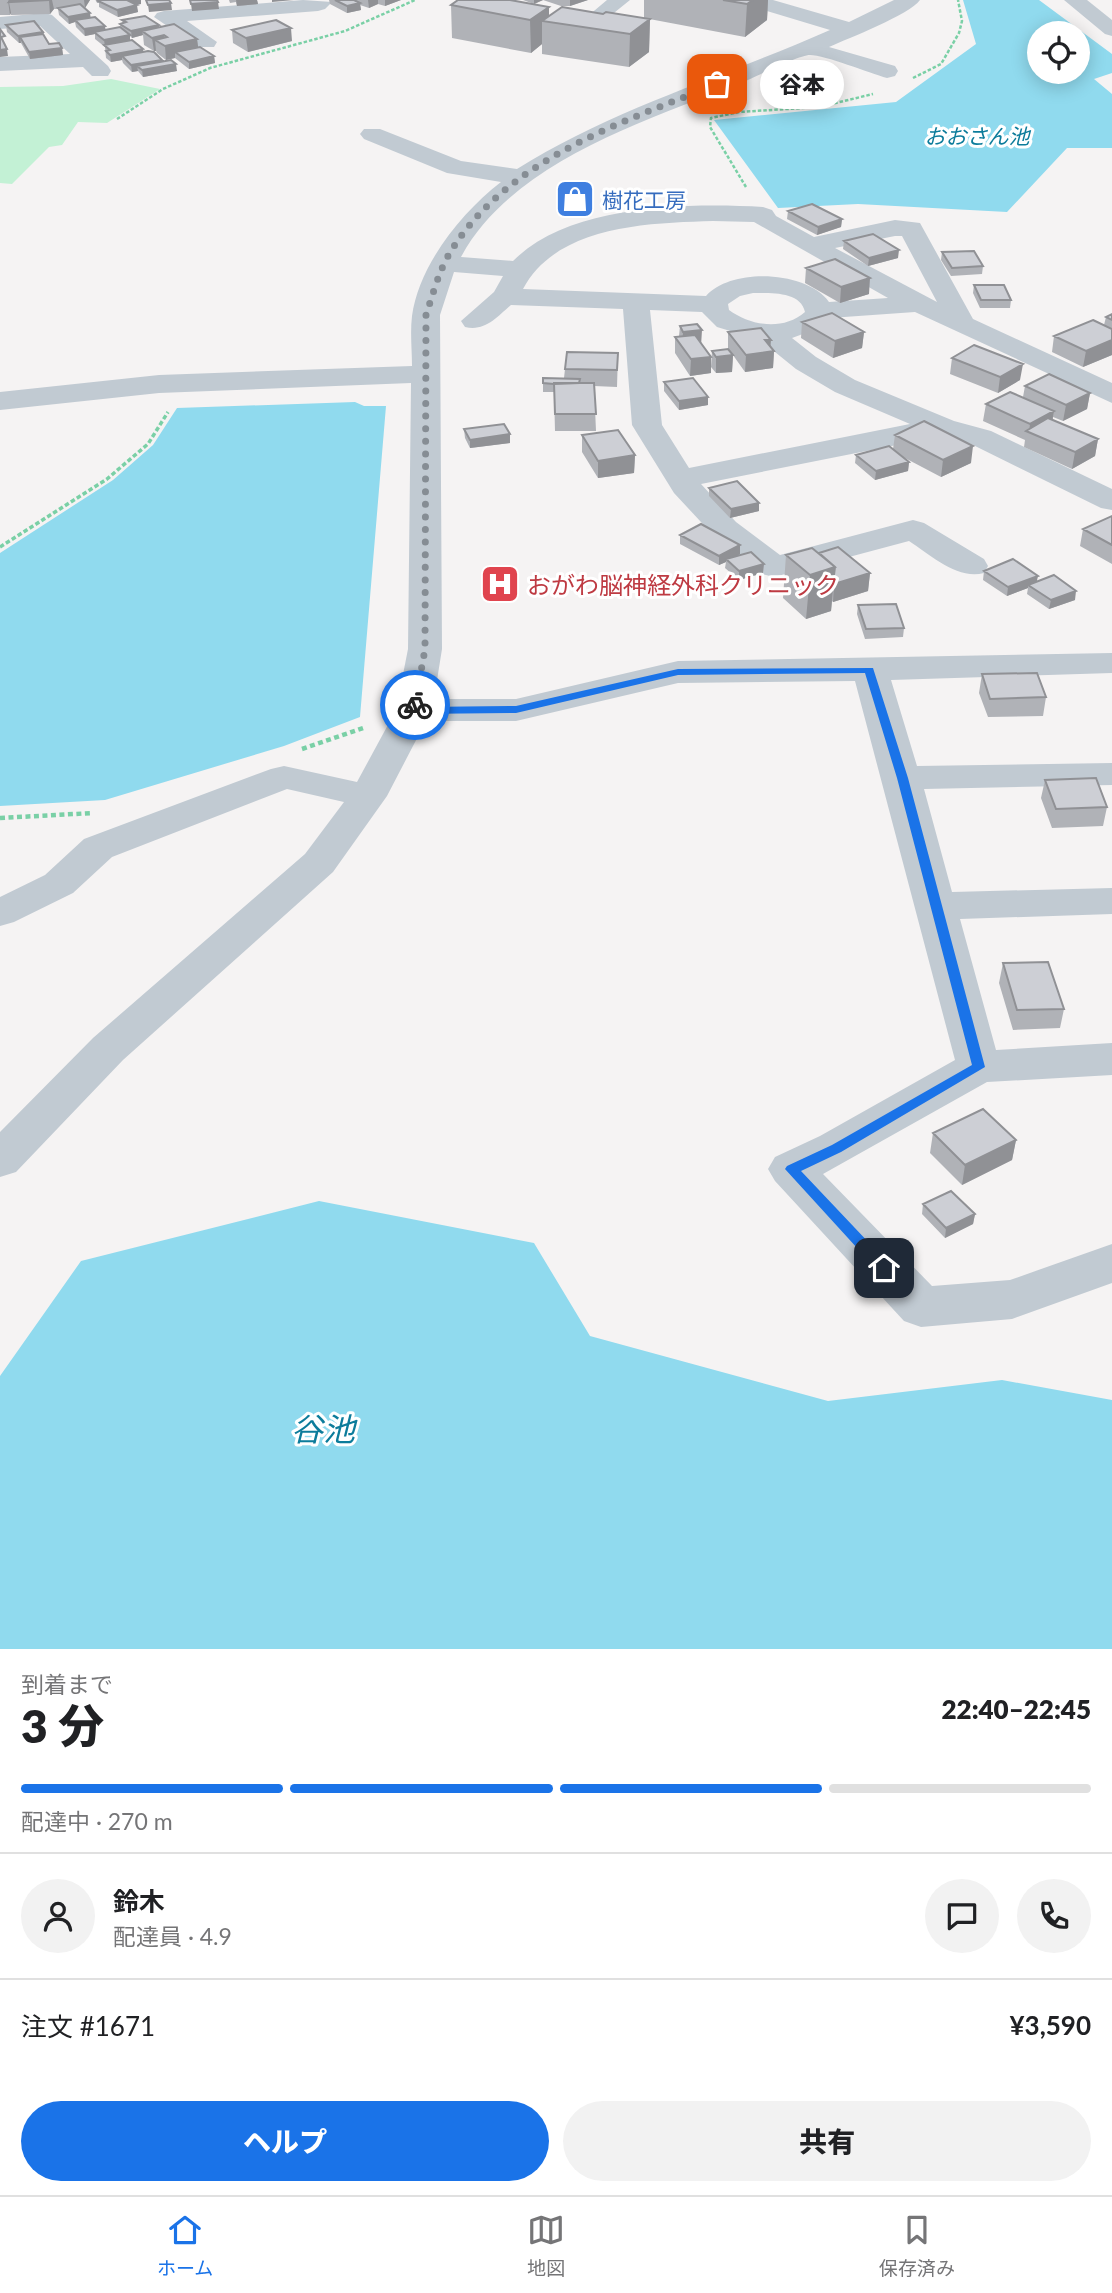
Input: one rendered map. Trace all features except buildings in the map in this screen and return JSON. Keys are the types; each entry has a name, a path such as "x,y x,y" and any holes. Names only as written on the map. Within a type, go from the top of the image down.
{"street":[{"path":"206,42 164,17 318,5 321,2 319,0"},
{"path":"571,28 579,21 592,21 620,0"},
{"path":"751,0 848,29"},
{"path":"0,1160 108,1049 319,863 368,796 415,710 425,649 426,315 444,263 484,209 521,177 564,150 611,127 806,47 910,0"},
{"path":"1074,0 1108,12"},
{"path":"0,23 45,19 94,66 0,64"},
{"path":"806,47 892,81"},
{"path":"372,134 456,168 521,177"},
{"path":"475,321 505,298 520,270 535,254 555,242 592,229 648,219 733,212 763,215 765,219 919,304 1107,387"},
{"path":"811,245 911,228 962,324"},
{"path":"444,263 520,270"},
{"path":"505,298 714,304 726,292 770,285 802,292 813,299 819,306 819,311 813,321 801,327 768,332 743,328 723,320 716,313 714,304"},
{"path":"636,301 647,425 685,486 725,529 774,566 913,530 972,566"},
{"path":"819,311 919,304"},
{"path":"768,332 806,362 845,386 943,427 980,437 1103,489"},
{"path":"0,401 78,389 186,380 424,374"},
{"path":"682,479 943,427"},
{"path":"415,710 516,710 678,672 1112,663"},
{"path":"870,670 902,778 979,1067"},
{"path":"902,778 1112,774"},
{"path":"0,913 59,884 97,848 284,777 368,796"},
{"path":"936,906 1112,901"},
{"path":"1112,1059 979,1067 836,1148 791,1169 921,1307 1012,1299 1112,1262"}],"path":[{"path":"117,119 163,89 210,68 345,32 415,0"},
{"path":"763,215 710,127 711,118 739,112 819,107 941,64 944,52 962,23 958,0"},
{"path":"0,547 107,479 148,444 186,380"}],"green space":[{"path":"111,79 160,89 107,123 78,122 62,145 49,147 12,184 0,183 0,87 63,86"}],"water":[{"name":"おおさん池","path":"963,0 1039,0 1067,21 1027,21 1027,84 1090,84 1090,38 1112,54 1112,73 1094,79 1112,94 1112,148 1067,148 1007,212 858,204 778,208 714,120 896,102 976,44"},
{"path":"355,402 364,406 386,406 360,717 284,746 105,800 0,806 0,553 113,480 153,445 177,408"},
{"name":"谷池","path":"319,1201 534,1243 590,1336 828,1401 1002,1380 1112,1400 1112,1649 0,1649 0,1376 81,1261"}],"way so far":[{"path":"415,705 425,649 426,315 444,263 484,209 521,177 564,150 611,127 717,84"}],"place":[{"name":"谷本","path":"717,84"},
{"name":"樹花工房","path":"575,199"},
{"name":"おがわ脳神経外科クリニック","path":"500,584"}],"route":[{"path":"415,705 415,710 516,710 678,672 870,670 902,778 979,1067 836,1148 791,1169 884,1268"}]}
